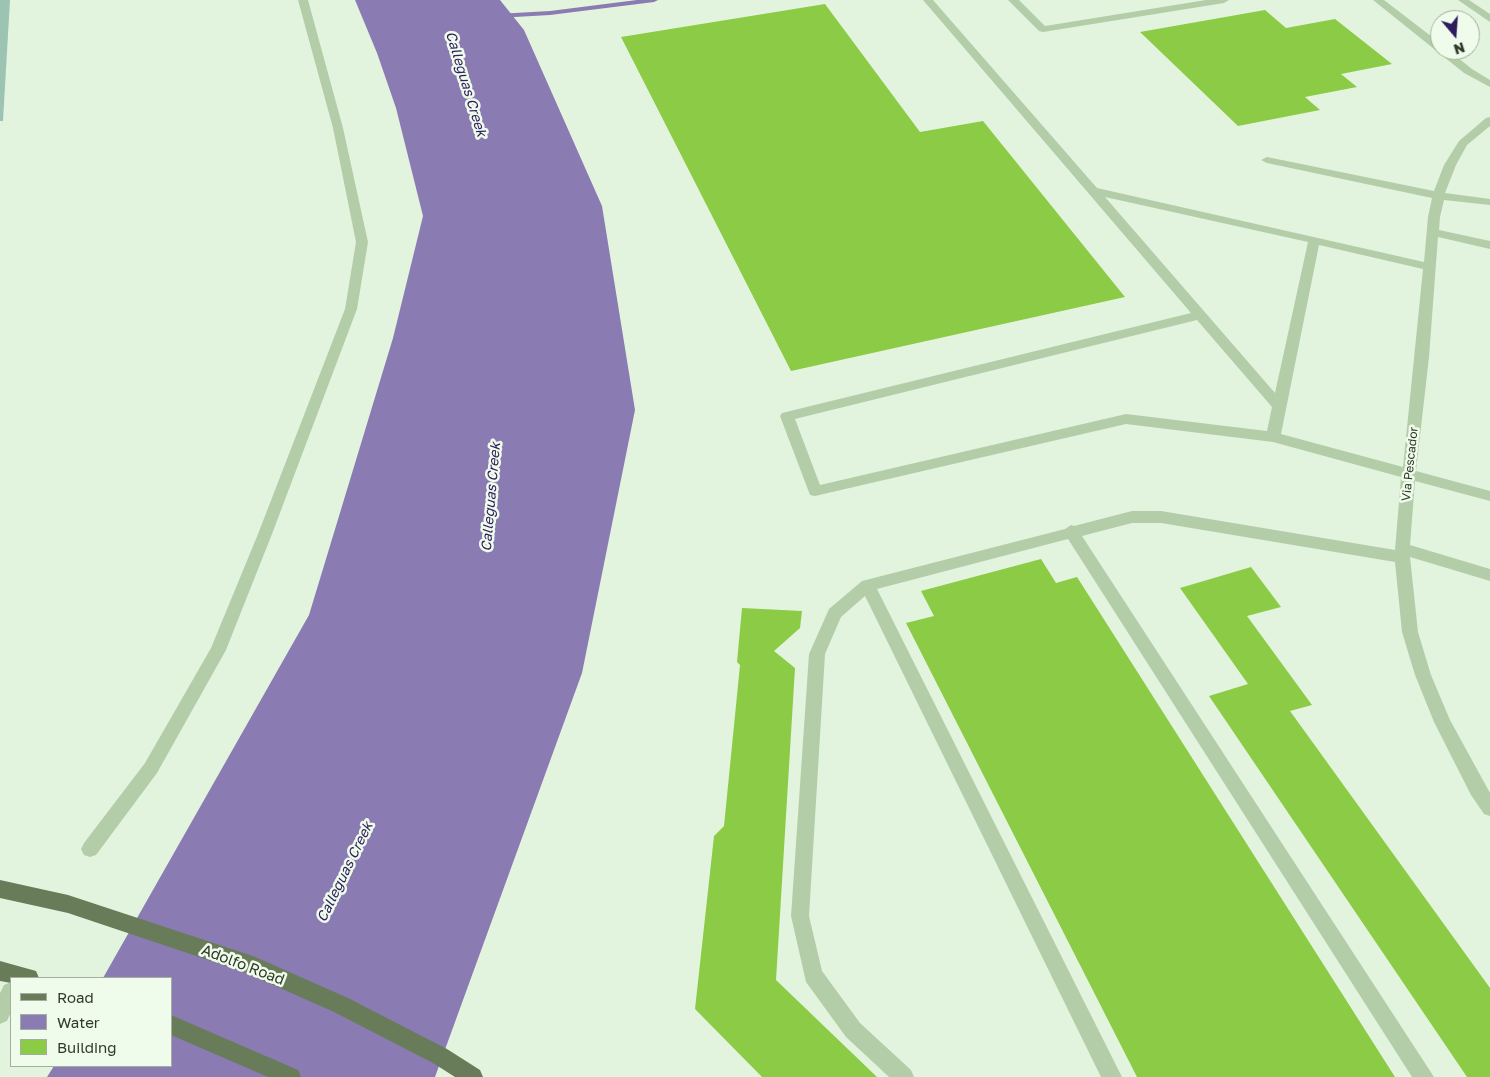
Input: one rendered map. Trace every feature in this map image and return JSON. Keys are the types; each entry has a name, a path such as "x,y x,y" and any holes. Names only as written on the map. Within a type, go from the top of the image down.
{"main road":[{"name":"Adolfo Road","path":"0,889 68,904 246,964 349,1010 440,1056 473,1077"},
{"path":"0,971 23,977"},
{"path":"172,1025 291,1077"}],"street":[{"path":"90,849 150,768 218,650 265,534 351,309 362,242 338,128 303,0"},
{"path":"928,0 1279,406"},
{"path":"1013,0 1043,30 1224,0"},
{"path":"1378,0 1430,40"},
{"path":"1463,0 1490,19"},
{"path":"1454,60 1468,71 1490,84"},
{"name":"Via Pescador","path":"1490,120 1463,143 1450,166 1439,196 1433,232 1408,474 1402,553 1410,632 1423,675 1442,722 1477,789 1490,808"},
{"path":"1267,160 1439,196 1490,202"},
{"path":"1093,191 1430,267"},
{"path":"1433,232 1490,245"},
{"path":"1273,437 1314,240"},
{"path":"1200,315 788,416 815,491 1126,419 1273,437 1490,496"},
{"path":"904,1077 853,1030 813,975 800,916 817,654 835,613 867,585 1071,531 1132,517 1161,517 1402,553 1490,575"},
{"path":"1071,531 1424,1077"},
{"path":"867,585 1112,1077"},
{"path":"0,1014 10,994"}],"green space":[{"path":"0,0 10,0 3,121 0,121"}],"water":[{"name":"Calleguas Creek","path":"355,0 500,0 524,30 602,206 635,410 582,673 435,1077 47,1077 53,1067 172,1067 172,977 104,977 309,615 393,338 423,216 396,108 377,53"}],"building":[{"path":"825,4 920,132 983,121 1125,297 791,371 621,37"},
{"path":"1265,10 1286,28 1335,19 1392,64 1341,74 1357,87 1305,97 1320,110 1238,126 1140,32"},
{"path":"1041,559 1056,583 1077,577 1395,1077 1137,1077 906,623 934,616 921,591"},
{"path":"1251,567 1281,607 1247,616 1312,705 1290,711 1490,988 1490,1077 1467,1077 1209,696 1248,684 1180,588"},
{"path":"742,608 802,611 800,628 774,651 795,668 776,980 877,1077 762,1077 695,1009 714,836 724,826 740,665 737,662"}],"waterway":[{"path":"497,16 550,13 654,0"}]}
